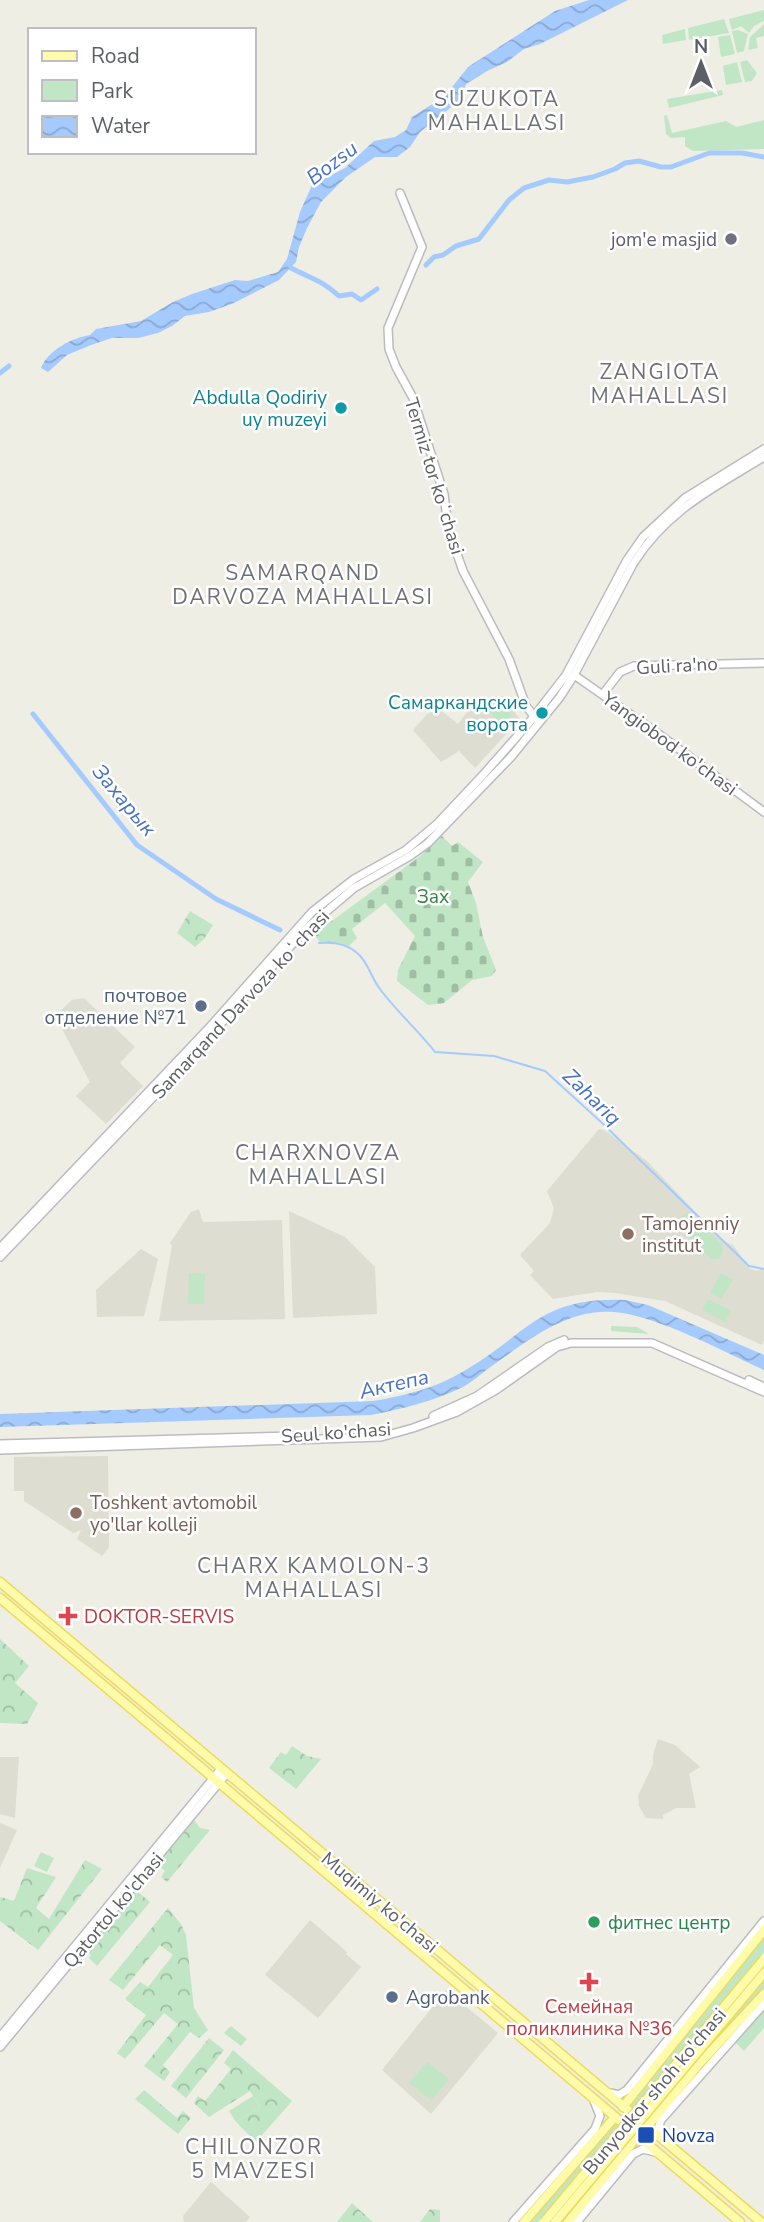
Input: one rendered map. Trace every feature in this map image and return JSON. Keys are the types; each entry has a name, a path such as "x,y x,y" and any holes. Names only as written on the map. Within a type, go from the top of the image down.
{"main road":[{"name":"Termiz tor koʻchasi","path":"400,193 422,245 387,330 389,349 413,398 444,494 448,528 463,571 509,659 526,706 537,720"},
{"name":"Samarqand Darvoza koʻchasi","path":"537,720 566,675 627,560 643,537 685,498 764,449"},
{"name":"Samarqand Darvoza koʻchasi","path":"0,1248 333,894 423,837 537,720 574,675 644,546 689,503 764,457"},
{"name":"Guli ra'no","path":"603,694 620,672 634,666 764,663"},
{"name":"Yangiobod ko'chasi","path":"574,675 764,812"},
{"name":"Samarqand Darvoza koʻchasi","path":"0,1257 198,1050 295,935"},
{"name":"Seul ko'chasi","path":"0,1444 364,1434 388,1431 455,1407 477,1396 553,1344 573,1338 655,1339 764,1387"},
{"name":"Seul ko'chasi","path":"0,1450 357,1439 398,1433 465,1408 557,1347 571,1343 654,1343 764,1392"},
{"name":"Muqimiy ko'chasi","path":"0,1582 761,2222"},
{"name":"Muqimiy ko'chasi","path":"0,1598 740,2222"},
{"path":"47,1637 55,1636 56,1629"},
{"path":"139,1716 148,1706"},
{"name":"Qatortol ko'chasi","path":"0,2036 39,1994 224,1771"},
{"path":"290,1844 292,1837 299,1833"},
{"path":"384,1923 391,1920 393,1912"},
{"path":"604,2091 617,2095 627,2090 764,1921"},
{"path":"623,2107 764,1930"},
{"name":"Bunyodkor shoh ko'chasi","path":"544,2222 764,1959"},
{"name":"Bunyodkor shoh ko'chasi","path":"555,2222 764,1973"},
{"name":"Qatortol ko'chasi","path":"0,2047 39,1994"},
{"path":"664,2141 659,2132 661,2120 764,1994"},
{"path":"647,2127 764,2004"},
{"path":"531,2047 539,2044 540,2036"},
{"path":"524,2222 599,2121 599,2111 591,2098"},
{"path":"513,2222 614,2118"},
{"path":"568,2222 638,2137"},
{"path":"577,2222 633,2154 643,2149 658,2154"}],"shaded area":[{"path":"502,696 520,719 475,768 459,751 441,762 413,730 427,714 439,709 458,724 473,704 486,710"},
{"path":"84,998 135,1047 120,1063 143,1086 106,1124 76,1096 90,1082 57,1014 72,1000"},
{"name":"Tamojenniy institut","path":"599,1129 647,1161 722,1240 734,1246 749,1268 756,1271 764,1268 762,1345 665,1301 597,1292 553,1299 530,1275 534,1271 520,1255 550,1223 554,1208 547,1191"},
{"path":"199,1209 203,1222 282,1220 285,1319 159,1321 172,1245 170,1243 191,1212"},
{"path":"289,1211 345,1237 375,1267 377,1314 293,1318"},
{"path":"141,1249 158,1259 144,1316 97,1317 96,1290"},
{"name":"Toshkent avtomobil yo'llar kolleji","path":"108,1456 109,1547 102,1556 77,1539 81,1530 73,1533 24,1501 24,1491 14,1491 14,1457"},
{"path":"658,1739 675,1745 700,1767 689,1774 696,1808 676,1808 663,1815 663,1819 646,1818 639,1806 638,1796 653,1764"},
{"path":"0,1757 19,1757 15,1818 0,1814"},
{"path":"0,1823 17,1830 0,1868"},
{"path":"310,1920 361,1967 318,2018 265,1975"},
{"path":"446,1990 498,2033 431,2114 382,2070"},
{"path":"211,2182 250,2217 246,2222 184,2222 183,2216"}],"green space":[{"path":"764,10 764,21 754,26 749,33 741,26 732,30 729,19"},
{"path":"724,19 729,33 689,40 688,28"},
{"path":"764,24 764,36 756,38 758,48 748,50 750,37"},
{"path":"685,29 686,40 663,44 662,35"},
{"path":"732,31 748,34 744,51 737,53"},
{"path":"730,35 735,54 721,57 718,37"},
{"path":"747,60 757,73 752,81 745,82 740,62"},
{"path":"737,62 742,82 726,85 723,66"},
{"path":"722,90 723,95 669,108 667,99"},
{"path":"667,115 672,133 726,121 736,127 764,120 764,149 693,151 685,146 685,137 671,138 666,134 664,116"},
{"path":"500,701 512,715 501,725 489,711"},
{"name":"Зах","path":"442,836 452,846 458,842 483,862 468,882 476,903 483,937 496,970 492,976 472,980 444,1003 428,1005 397,981 398,970 415,936 385,903 352,929 357,938 349,946 320,942 314,934 419,857"},
{"path":"190,911 213,925 195,947 177,933"},
{"path":"687,1213 722,1245 723,1251 719,1258 710,1258 680,1228 679,1218"},
{"path":"189,1273 205,1274 204,1304 188,1304"},
{"path":"721,1273 733,1280 721,1299 710,1293"},
{"path":"708,1299 731,1311 725,1322 702,1310"},
{"path":"611,1326 637,1327 649,1334 611,1331"},
{"path":"0,1639 29,1666 15,1683 38,1703 27,1724 0,1723"},
{"path":"292,1746 307,1756 321,1759 296,1789 269,1768 281,1752 286,1755"},
{"path":"194,1820 200,1828 210,1830 167,1882 161,1877 165,1871 159,1866 153,1873 151,1871"},
{"path":"41,1852 54,1858 47,1872 34,1866"},
{"path":"85,1860 102,1869 38,1950 0,1921 0,1898 14,1901 27,1868 56,1877 36,1908 49,1919"},
{"path":"139,1883 142,1886 138,1892 150,1902 97,1966 88,1953 80,1962 76,1960"},
{"path":"168,1908 186,1935 194,2008 208,2030 199,2038 190,2032 163,2065 170,2072 164,2081 144,2066 178,2024 164,2013 125,2059 117,2053 146,2015 125,1999 140,1982 148,1987 173,1955 160,1945 123,1990 109,1980"},
{"path":"764,1938 764,1952 634,2108 629,2104"},
{"path":"764,1981 764,1990 647,2119"},
{"path":"764,2010 764,2028 744,2051 735,2042"},
{"path":"231,2026 247,2039 241,2046 224,2033"},
{"path":"209,2038 224,2050 186,2098 171,2086"},
{"path":"233,2050 292,2101 256,2142 236,2122 260,2107 250,2091 209,2117 194,2103 198,2096 205,2101 231,2069 224,2063"},
{"path":"427,2062 449,2079 431,2100 409,2083"},
{"path":"144,2090 177,2118 183,2111 191,2118 178,2134 135,2099"},
{"path":"253,2096 260,2107 236,2122 229,2111"},
{"path":"612,2125 619,2126 538,2222 528,2222"},
{"path":"352,2203 373,2222 337,2222"},
{"path":"430,2209 440,2210 440,2222 420,2222"}],"water":[{"path":"589,0 628,0 540,44 524,49 507,62 466,84 460,100 420,132 410,147 397,157 375,157 346,177 321,202 299,247 296,262 279,280 234,303 209,312 185,316 158,333 138,338 112,338 67,355 48,372 41,368 55,350 68,342 90,335 96,329 141,321 192,294 235,280 248,281 278,272 287,259 300,212 312,185 345,168 374,141 395,137 406,130 412,117 445,96 468,67 555,11"},
{"name":"Актепа","path":"625,1300 648,1305 764,1355 764,1370 690,1335 650,1320 614,1312 596,1312 579,1315 547,1329 463,1387 418,1404 371,1415 0,1427 0,1414 385,1399 420,1390 453,1377 553,1311 573,1304"}],"waterway":[{"path":"426,265 434,257 443,255 456,246 479,239 509,200 524,188 549,180 567,182 593,177 625,163 639,161 671,167 709,153 742,153 764,157"},
{"path":"291,268 322,283 339,296 352,294 361,300 377,289"},
{"name":"Bozsu","path":"0,373 9,366"},
{"name":"Захарык","path":"33,714 137,845 216,899 280,930"},
{"name":"Zahariq","path":"319,943 343,945 360,956 386,997 435,1052 494,1056 545,1071 749,1266 764,1269"}],"place":[{"name":"jom'e masjid","path":"731,239"},
{"name":"Abdulla Qodiriy uy muzeyi","path":"341,408"},
{"name":"Самаркандские ворота","path":"542,713"},
{"name":"почтовое отделение №71","path":"201,1006"},
{"name":"Tamojenniy institut","path":"628,1234"},
{"name":"Toshkent avtomobil yo'llar kolleji","path":"76,1513"},
{"name":"DOKTOR-SERVIS","path":"68,1616"},
{"name":"фитнес центр","path":"594,1922"},
{"name":"Семейная поликлиника №36","path":"589,1982"},
{"name":"Agrobank","path":"392,1997"},
{"name":"Novza","path":"646,2135"}],"district":[{"name":"SUZUKOTA MAHALLASI","path":"497,111"},
{"name":"ZANGIOTA MAHALLASI","path":"660,384"},
{"name":"SAMARQAND DARVOZA MAHALLASI","path":"303,585"},
{"name":"CHARXNOVZA MAHALLASI","path":"318,1165"},
{"name":"CHARX KAMOLON-3 MAHALLASI","path":"314,1578"},
{"name":"CHILONZOR 5 MAVZESI","path":"254,2159"}]}
